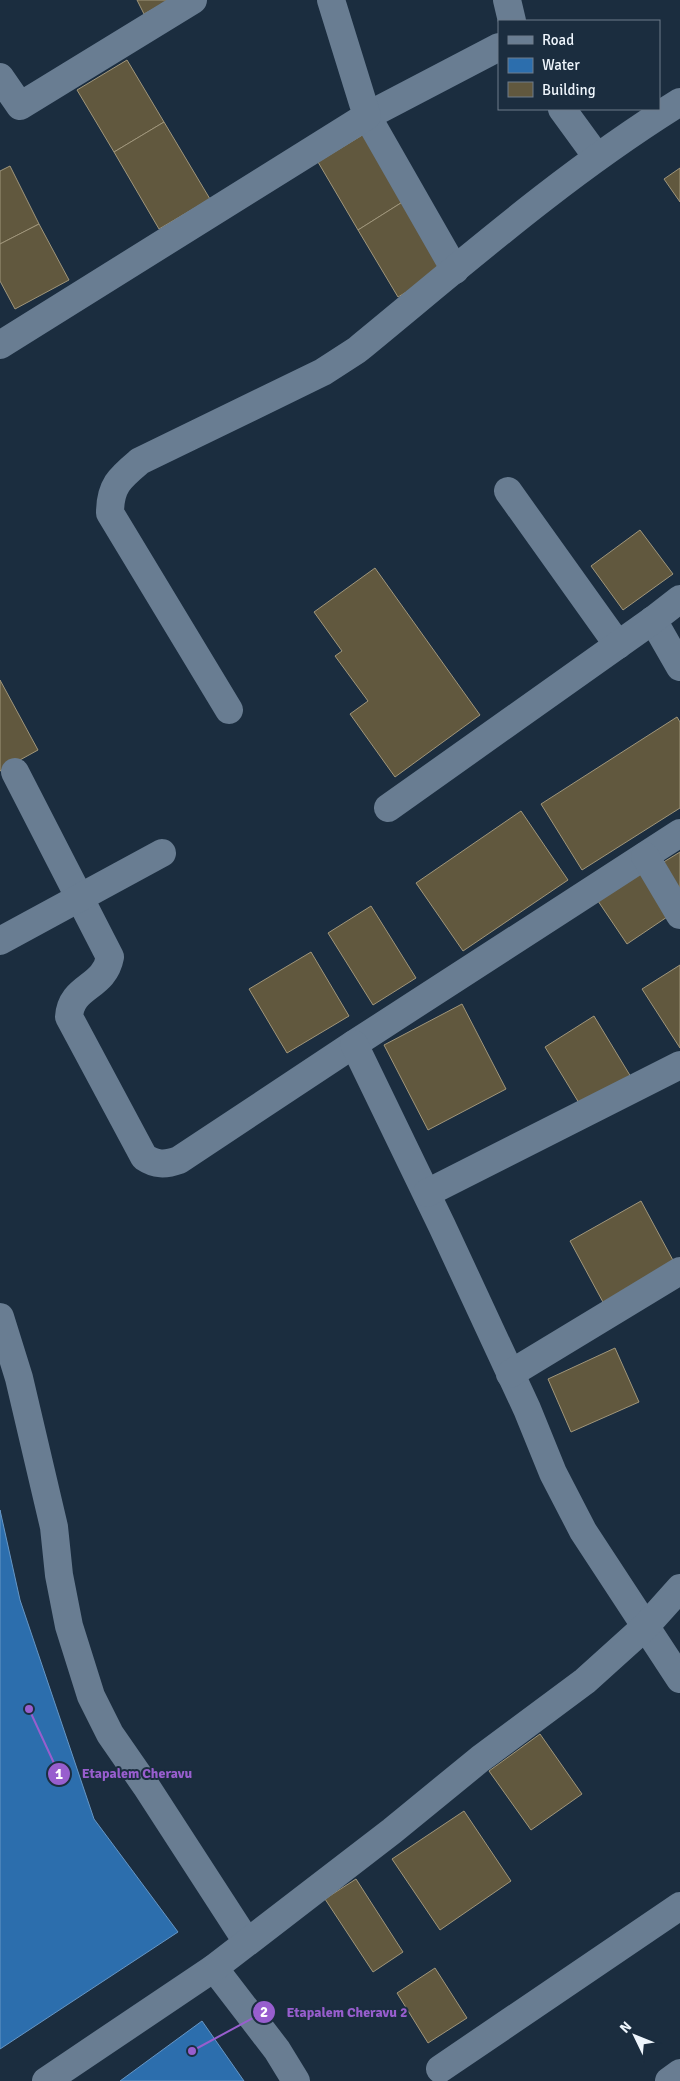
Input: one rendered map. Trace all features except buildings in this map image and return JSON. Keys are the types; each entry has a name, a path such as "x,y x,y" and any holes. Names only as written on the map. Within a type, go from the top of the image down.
{"street":[{"path":"0,77 20,106 193,0"},
{"path":"331,0 367,116 455,270"},
{"path":"507,0 512,20"},
{"path":"0,345 367,116 498,48"},
{"path":"229,710 110,513 110,500 114,486 140,461 323,372 357,350 548,194 630,133 680,102"},
{"path":"563,110 597,158"},
{"path":"508,491 618,645"},
{"path":"388,808 654,620 680,599"},
{"path":"654,620 680,667"},
{"path":"15,772 110,957 108,968 103,975 74,999 69,1017 144,1157 154,1163 167,1164 179,1160 680,833"},
{"path":"0,941 162,853"},
{"path":"645,856 680,915"},
{"path":"354,1044 427,1193 553,1473 583,1531 680,1679"},
{"path":"427,1193 680,1065"},
{"path":"510,1374 680,1270"},
{"path":"0,1317 19,1378 54,1527 59,1575 69,1626 91,1696 110,1734 247,1942"},
{"path":"46,2081 214,1968 392,1831 480,1759 585,1681 646,1626 680,1588"},
{"path":"440,2069 680,1906"},
{"path":"214,1968 277,2050 296,2081"},
{"path":"669,2081 680,2073"}],"water":[{"path":"0,1510 20,1600 94,1819 178,1932 0,2049"},
{"path":"202,2021 244,2081 120,2081"}],"place":[{"name":"Etapalem Cheravu","path":"29,1709"},
{"name":"Etapalem Cheravu 2","path":"192,2051"}]}
